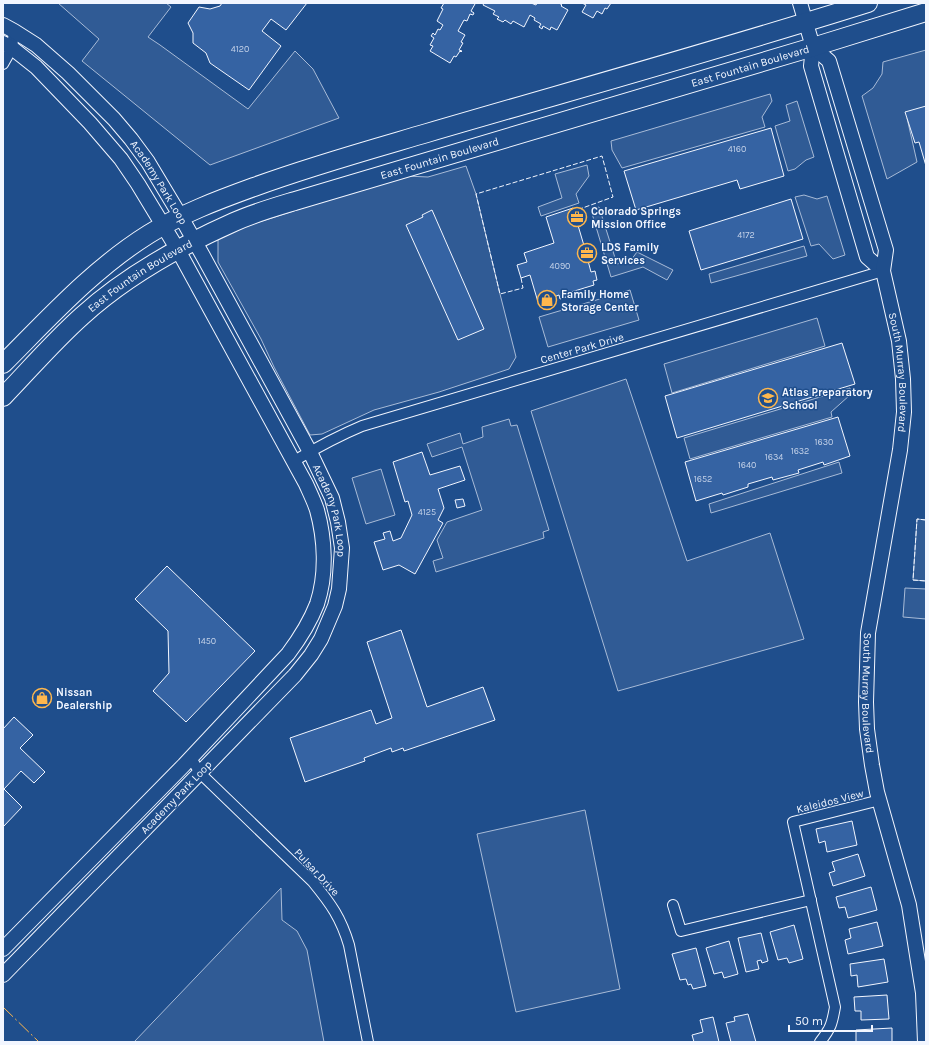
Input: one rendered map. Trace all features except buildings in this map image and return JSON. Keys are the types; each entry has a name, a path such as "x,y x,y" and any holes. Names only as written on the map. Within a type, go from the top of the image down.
{"highway":[{"path":"3,364 73,293 133,245 181,217 224,198 310,168 806,23 868,3"},
{"name":"East Fountain Boulevard","path":"3,397 61,337 92,308 135,276 164,257 235,222 295,201 926,12"}],"street":[{"path":"800,3 813,47 811,66 867,257 883,271"},
{"path":"3,64 9,28"},
{"name":"Academy Park Loop","path":"3,975 296,675 321,639 335,606 342,548 332,498 310,452 195,241 148,162 131,139 94,98 36,45 9,28"},
{"name":"Academy Park Loop","path":"3,949 188,762 288,654 301,636 317,603 323,571 322,531 316,508 306,484 164,226 121,159 94,126 36,67 5,45"},
{"name":"South Murray Boulevard","path":"813,47 829,61 886,250 883,271 899,341 903,379 904,412 900,450 871,618 867,650 867,729 872,765 880,800 910,905 923,993 925,1042"},
{"name":"Center Park Drive","path":"294,461 349,431 362,426 883,271"},
{"name":"Pulsar Drive","path":"188,762 313,882 338,915 350,950 368,1042"},
{"name":"Kaleidos View","path":"811,900 793,822 880,800"},
{"path":"673,905 681,931 811,900 835,1007 833,1022 828,1032 820,1042"}],"shaded area":[{"path":"58,3 166,3 171,7 148,37 248,109 295,51 313,69 339,118 210,165 82,61 99,39"},
{"path":"926,50 926,106 907,118 917,162 887,179 862,96 873,88 882,74 883,62"},
{"path":"770,94 772,101 762,117 765,127 622,168 612,150 611,141"},
{"path":"797,101 814,157 806,160 795,169 788,171 775,126 790,121 786,105"},
{"path":"587,165 589,176 576,194 579,203 541,216 538,207 562,198 555,174"},
{"path":"466,166 476,194 516,357 509,369 439,392 374,410 322,434 310,435 261,339 218,262 218,237 234,230 406,176 428,177"},
{"path":"804,195 817,199 827,196 845,255 833,259 819,244 811,246 795,197"},
{"path":"599,207 617,264 631,260 637,252 673,270 667,280 643,267 611,277 591,210"},
{"path":"804,246 807,256 711,283 709,274"},
{"path":"630,290 639,320 548,347 539,317"},
{"path":"817,318 825,346 672,393 664,364"},
{"path":"626,379 687,561 770,533 804,639 618,691 531,411"},
{"path":"850,388 850,395 831,412 832,417 690,459 684,438"},
{"path":"509,419 511,426 517,425 549,530 543,532 544,538 436,572 433,561 443,558 437,540 447,522 482,510 462,447 432,457 427,444 460,433 463,444 483,437 482,427"},
{"path":"839,462 842,473 711,513 709,504"},
{"path":"381,469 395,515 366,524 352,478"},
{"path":"917,519 926,520 926,581 913,580"},
{"path":"905,588 926,589 926,619 903,617"},
{"path":"585,810 620,989 516,1012 477,834"},
{"path":"281,888 282,920 297,931 307,950 324,1042 134,1042"}],"fence":[{"path":"521,278 523,288 500,294 476,194 602,156 613,197 577,210"},
{"path":"926,520 917,519 913,580 926,581"}],"power":[{"path":"3,1007 39,1042"}],"place":[{"name":"Colorado Springs Mission Office","path":"577,217"},
{"name":"LDS Family Services","path":"587,253"},
{"name":"Family Home Storage Center","path":"547,300"},
{"name":"Atlas Preparatory School","path":"768,398"},
{"name":"Nissan Dealership","path":"42,698"}]}
